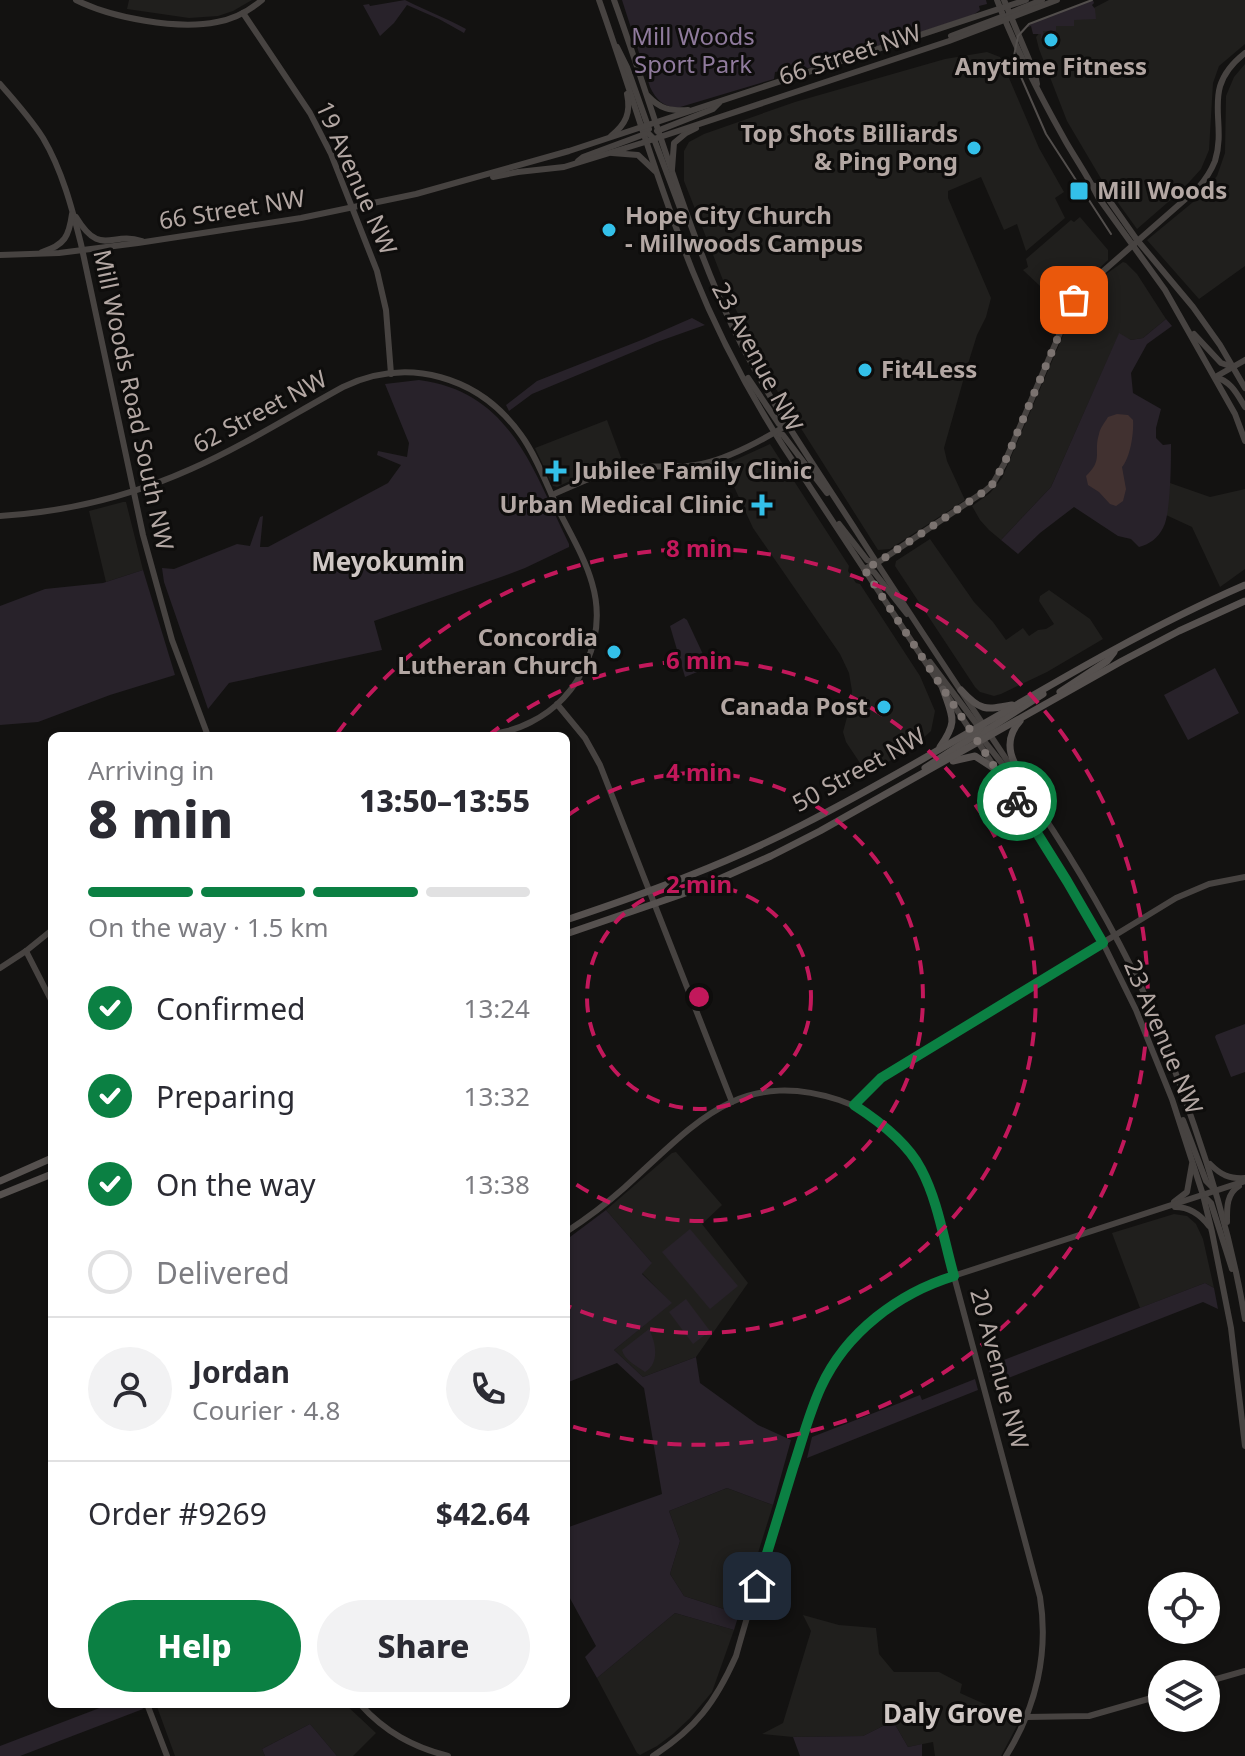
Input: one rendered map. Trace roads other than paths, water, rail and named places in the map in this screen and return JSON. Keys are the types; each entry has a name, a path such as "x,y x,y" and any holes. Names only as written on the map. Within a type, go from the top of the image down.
{"main road":[{"name":"50 Street NW","path":"570,933 697,889 820,831 936,767 1018,704 1173,619 1245,585"},
{"name":"50 Street NW","path":"570,919 723,863 804,824 939,749 1024,717 1122,661 1245,598"},
{"path":"1046,704 1107,661 1116,649"},
{"path":"904,784 921,770 1040,697 1064,678"},
{"path":"939,749 949,736 953,723 943,689"},
{"path":"961,690 974,704 983,708 1018,704"},
{"path":"1024,717 1011,732 1009,748 1042,813"},
{"path":"936,767 975,756 995,769"},
{"path":"0,1181 48,1160"},
{"path":"0,1195 48,1175"}],"street":[{"path":"76,0 94,8 166,23 225,20 243,13 262,0"},
{"name":"23 Avenue NW","path":"599,0 624,75 672,173 700,252 738,337 787,425 961,690 995,769 1103,943 1140,1020 1172,1099 1203,1195 1231,1328 1245,1446"},
{"name":"23 Avenue NW","path":"614,0 644,90 657,173 694,274 736,363 775,433 943,689 1042,813 1115,936 1151,1009 1217,1191 1245,1319"},
{"path":"997,0 1006,12 1030,76 1068,145 1092,183 1104,193 1155,274 1235,414 1245,441"},
{"name":"66 Street NW","path":"0,255 83,251 145,242 353,208 466,181 606,139 710,120 910,54 1006,12 1026,0"},
{"path":"1006,12 1042,0"},
{"name":"66 Street NW","path":"466,181 575,164 609,153 695,110 1006,12 1057,0"},
{"name":"19 Avenue NW","path":"243,13 320,131 353,208 376,265 383,293 391,374"},
{"path":"613,41 627,67 677,203 700,252"},
{"path":"864,569 992,485 1004,464 1071,305 1085,288 1208,176 1217,147 1217,96 1228,71 1245,53"},
{"path":"606,139 618,130 628,116 624,75"},
{"name":"Mill Woods Road South NW","path":"0,84 44,140 57,165 72,211 153,573 172,640 206,732"},
{"path":"644,90 656,104 667,110 695,110"},
{"path":"575,164 583,157 713,109 722,101"},
{"path":"672,173 674,143 710,120"},
{"path":"609,153 638,155 657,173"},
{"path":"72,211 92,237 107,242 134,239 145,242"},
{"path":"26,255 52,249 63,242 69,230 72,211"},
{"path":"1135,242 1193,307 1245,388"},
{"path":"1184,323 1221,363 1233,367"},
{"path":"1215,377 1245,360"},
{"path":"736,363 779,424 787,425"},
{"name":"62 Street NW","path":"0,516 96,501 164,481 218,456 350,384 375,376 420,373 445,378 479,393 502,412 523,438 586,566 596,603 593,644 588,662 577,681 557,704 539,718 524,726 500,732"},
{"path":"1215,377 1224,379 1232,386 1245,407"},
{"path":"552,495 615,469 704,464 736,452 787,425"},
{"path":"775,433 785,437 838,504"},
{"path":"825,509 867,560 877,563"},
{"path":"864,569 874,572 917,624"},
{"path":"918,652 930,662 981,733"},
{"path":"557,704 593,751 732,1102"},
{"path":"854,1105 881,1078 1190,891 1218,881 1245,877"},
{"path":"0,968 48,933"},
{"path":"26,951 48,994"},
{"name":"20 Avenue NW","path":"570,1229 623,1189 697,1122 714,1110 755,1093 783,1090 810,1092 854,1105 874,1118 906,1147 921,1168 933,1198 1040,1597 1043,1631 1037,1685 1027,1717 1006,1756"},
{"path":"1172,1099 1206,1181 1217,1191"},
{"path":"1205,1155 1220,1174 1245,1181"},
{"path":"1163,1208 1187,1192 1192,1160"},
{"path":"653,1756 695,1723 713,1701 730,1670 810,1413 829,1372 854,1338 885,1310 921,1288 1245,1181"},
{"path":"1227,1234 1227,1202 1234,1189 1245,1181"},
{"path":"1203,1195 1211,1203 1241,1291"},
{"path":"1163,1208 1190,1209 1202,1217 1212,1232"},
{"path":"1220,1678 1245,1671"},
{"path":"1027,1717 1089,1716 1148,1699"},
{"path":"149,1708 167,1756"},
{"path":"364,1708 397,1737 448,1756"}],"tram line":[{"path":"1092,0 1029,24 1018,36 1014,56 1046,134 1111,234"}],"place":[{"name":"Anytime Fitness","path":"1051,40"},
{"name":"Top Shots Billiards & Ping Pong","path":"974,148"},
{"name":"Mill Woods","path":"1079,191"},
{"name":"Hope City Church - Millwoods Campus","path":"609,230"},
{"name":"Fit4Less","path":"865,370"},
{"name":"Jubilee Family Clinic","path":"556,471"},
{"name":"Urban Medical Clinic","path":"762,505"},
{"name":"Concordia Lutheran Church","path":"614,652"},
{"name":"Canada Post","path":"884,707"}],"district":[{"name":"Meyokumin","path":"388,562"},
{"name":"Daly Grove","path":"953,1714"}],"park label":[{"name":"Mill Woods Sport Park","path":"693,51"}]}
